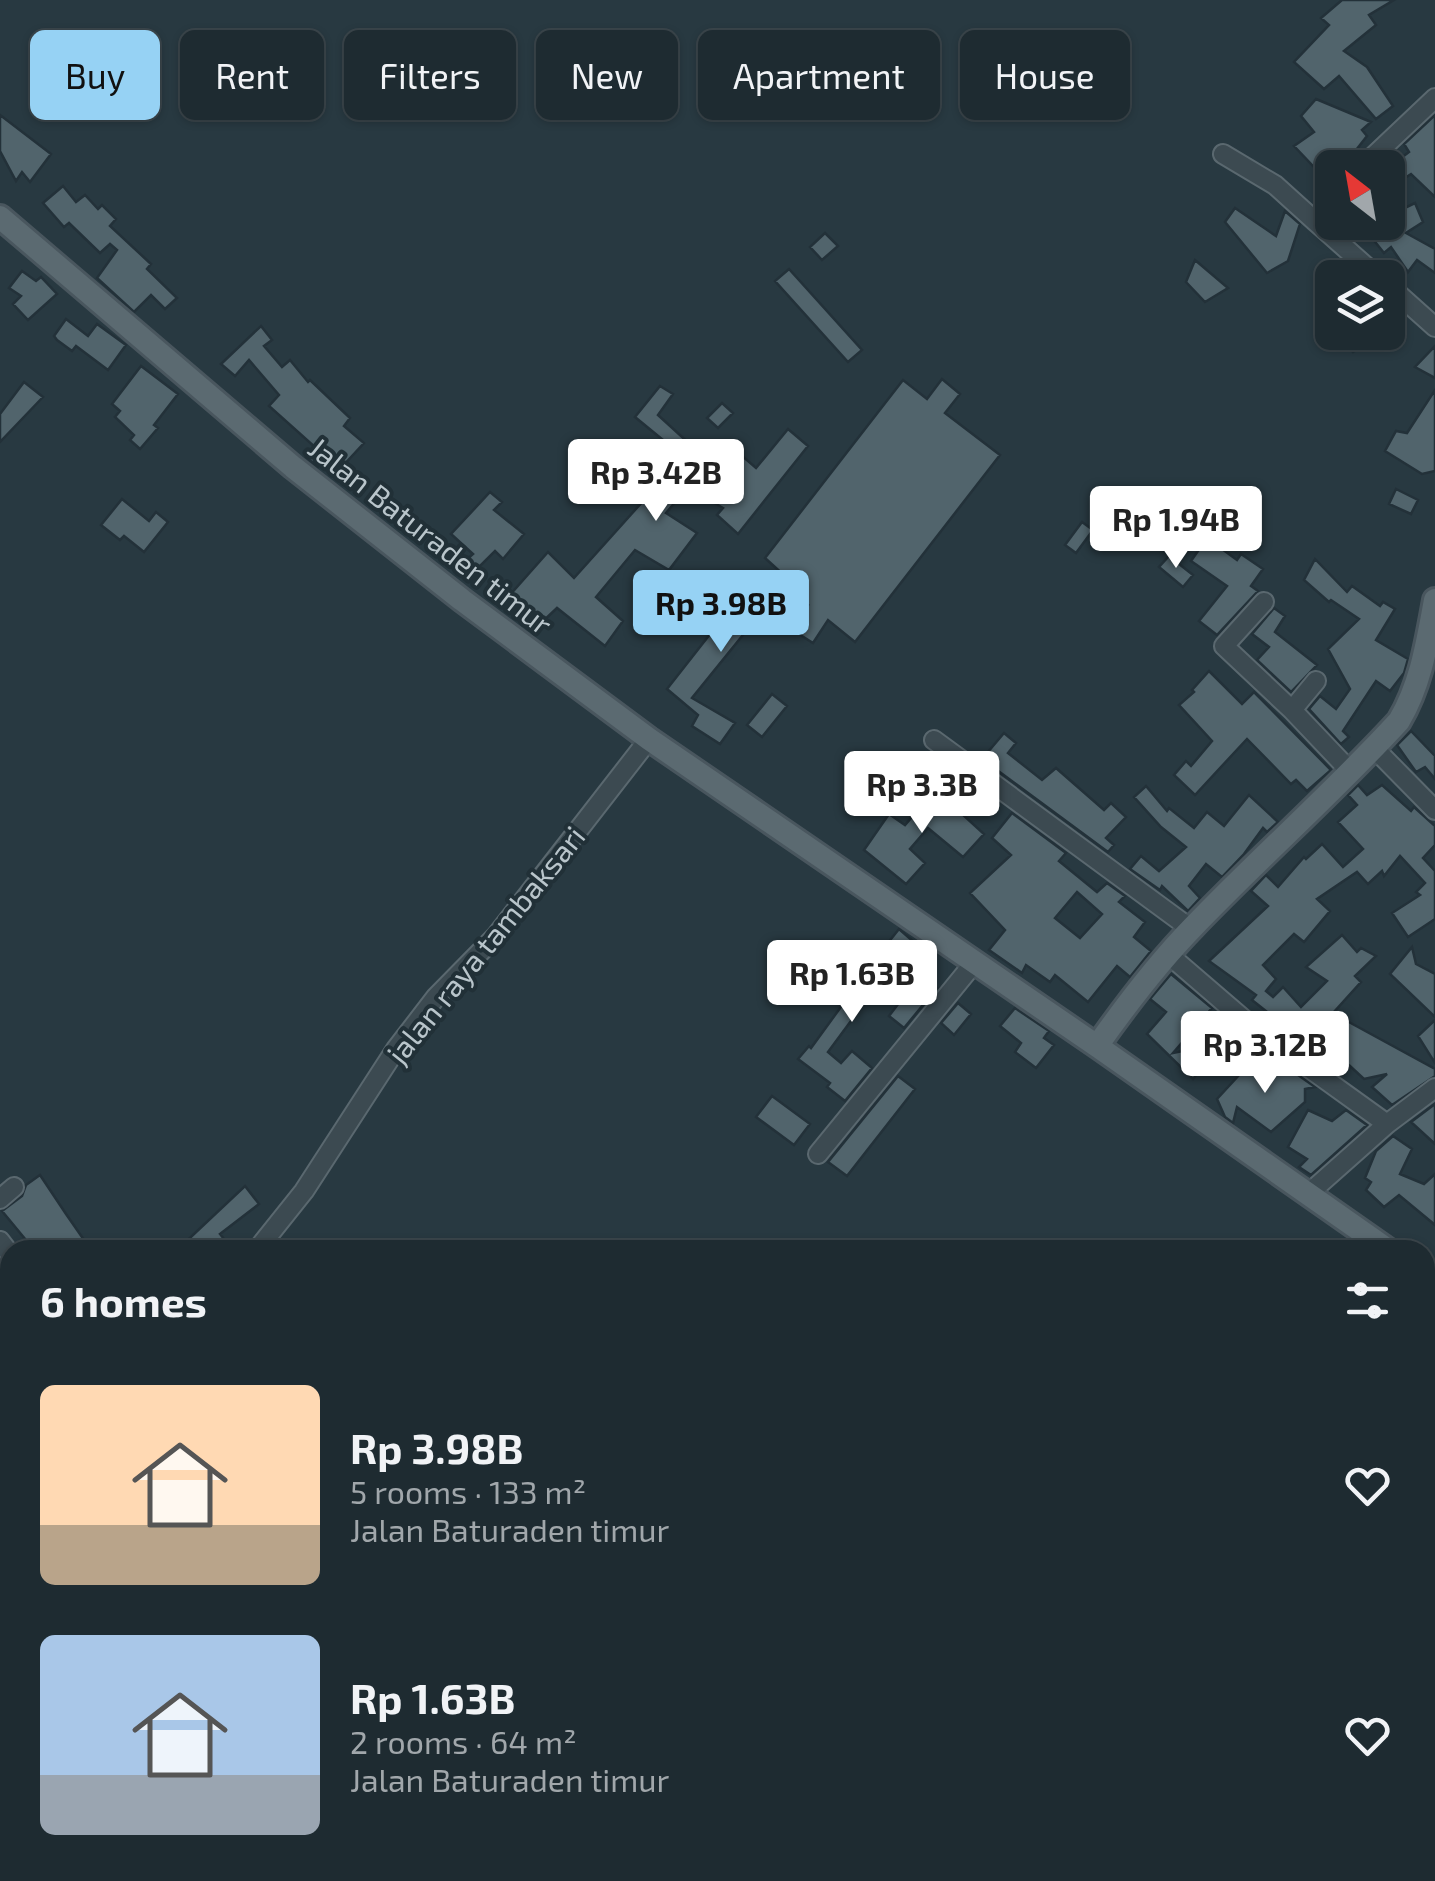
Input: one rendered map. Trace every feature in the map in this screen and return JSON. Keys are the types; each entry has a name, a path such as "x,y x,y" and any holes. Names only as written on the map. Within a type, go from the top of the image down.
{"main road":[{"name":"Jalan Baturaden timur","path":"0,216 293,467 462,600 649,739 1373,1240"},
{"path":"1097,1046 1191,928 1399,721 1421,672 1435,600"}],"street":[{"path":"1380,150 1435,98"},
{"path":"1223,154 1275,185 1315,221"},
{"path":"1337,240 1359,260"},
{"path":"1405,300 1435,326"},
{"path":"1264,602 1224,646 1350,772"},
{"path":"1292,710 1316,681"},
{"name":"jalan raya tambaksari","path":"265,1240 304,1191 426,1010 496,936 649,739"},
{"path":"934,740 1191,928"},
{"path":"1374,748 1435,810"},
{"path":"1169,955 1255,1029 1387,1124"},
{"path":"818,1154 974,963"},
{"path":"1307,1195 1387,1124 1435,1088"}],"building":[{"path":"1342,0 1394,0 1369,15 1376,25 1344,51 1367,67 1393,106 1376,119 1339,76 1324,89 1294,62 1329,25 1321,18"},
{"path":"1316,99 1371,122 1362,130 1367,136 1356,150 1315,150 1315,168 1294,146 1314,132 1301,116"},
{"path":"0,115 51,154 30,182 22,172 16,181 0,151"},
{"path":"1435,115 1435,197 1411,174 1405,178 1405,155 1409,152 1404,144"},
{"path":"63,186 76,202 85,195 98,209 102,205 116,219 110,226 151,264 147,269 177,298 165,309 151,295 134,312 97,278 117,250 110,244 100,253 69,223 64,227 43,203"},
{"path":"1415,203 1423,222 1406,233 1435,249 1435,273 1417,260 1408,272 1405,260 1400,260 1391,247 1384,253 1374,240 1405,240 1405,208"},
{"path":"1235,208 1276,236 1285,211 1300,224 1288,261 1267,273 1225,222"},
{"path":"825,233 838,246 822,260 810,247"},
{"path":"1195,260 1228,288 1205,302 1186,282"},
{"path":"789,269 862,350 848,362 775,281"},
{"path":"22,271 36,281 41,277 57,294 28,320 13,304 21,296 9,288"},
{"path":"66,319 88,336 97,324 126,345 108,370 76,346 72,351 57,340 54,336"},
{"path":"261,326 272,340 264,346 282,367 290,360 308,382 350,418 344,426 364,443 339,470 326,458 318,467 306,457 315,447 269,406 279,395 249,360 235,376 221,364"},
{"path":"1435,346 1435,378 1415,367"},
{"path":"141,366 178,394 140,449 130,440 134,435 115,417 120,411 112,404"},
{"path":"942,379 960,394 945,413 1000,455 855,642 828,620 813,643 791,629 808,605 782,585 787,578 765,558 903,380 927,399"},
{"path":"24,382 43,397 0,442 0,414"},
{"path":"660,386 673,394 658,415 716,468 733,448 756,468 788,429 808,446 738,534 717,515 723,508 688,487 666,513 697,533 669,570 635,550 596,597 623,621 605,646 557,608 539,625 509,596 548,552 574,578 670,471 667,469 680,454 635,417"},
{"path":"1435,390 1435,471 1422,474 1385,451 1396,431 1407,433"},
{"path":"722,403 733,413 718,428 707,418"},
{"path":"1396,489 1418,500 1411,514 1389,504"},
{"path":"490,492 502,502 494,510 524,534 503,559 495,551 475,571 465,561 473,554 451,534"},
{"path":"122,499 149,521 156,512 168,522 144,552 101,525"},
{"path":"1149,509 1166,519 1157,536 1139,526"},
{"path":"1082,522 1093,530 1076,553 1065,545"},
{"path":"1207,538 1237,560 1241,554 1263,569 1251,586 1258,591 1217,635 1199,621 1227,586 1191,561"},
{"path":"1169,556 1193,575 1183,587 1159,567"},
{"path":"1315,559 1347,592 1352,586 1380,606 1383,602 1395,609 1376,640 1408,659 1404,673 1390,691 1376,681 1343,731 1349,737 1341,744 1309,709 1320,696 1336,709 1350,689 1328,649 1359,619 1329,602 1304,580"},
{"path":"758,573 781,588 692,698 735,723 720,744 692,726 698,715 667,689"},
{"path":"1274,608 1285,616 1275,632 1317,665 1291,692 1257,660 1269,647 1252,634"},
{"path":"1209,671 1242,704 1254,692 1331,770 1307,791 1296,780 1291,784 1247,739 1195,795 1174,775 1186,761 1191,766 1212,741 1179,705"},
{"path":"772,694 787,706 762,737 747,725"},
{"path":"1411,731 1435,756 1435,779 1425,767 1416,772 1397,745"},
{"path":"1004,733 1016,743 1008,753 1042,780 1056,768 1104,810 1111,803 1126,817 1106,838 1114,845 1108,852 982,759"},
{"path":"949,785 960,794 951,804 984,834 963,857 928,828 910,849 925,863 906,884 864,850 889,814 905,825 925,802 932,807"},
{"path":"1358,785 1367,795 1382,785 1435,826 1435,845 1423,858 1435,871 1435,919 1408,937 1392,913 1420,895 1416,892 1425,883 1400,856 1384,876 1382,871 1368,884 1357,872 1317,899 1330,911 1304,942 1294,934 1263,965 1276,979 1266,991 1273,997 1283,987 1301,1007 1327,981 1306,967 1342,935 1357,952 1361,948 1376,956 1355,976 1361,982 1306,1043 1252,1000 1256,995 1209,961 1268,906 1251,891 1266,875 1278,887 1304,857 1322,844 1343,867 1363,849 1338,822 1357,805 1348,795"},
{"path":"1146,786 1167,811 1169,808 1194,828 1207,812 1224,826 1249,795 1278,822 1267,832 1263,828 1222,877 1206,864 1189,886 1200,898 1188,911 1162,886 1160,890 1130,869 1141,856 1159,871 1186,847 1134,797"},
{"path":"1012,813 1066,853 1059,861 1097,892 1107,883 1125,896 1119,902 1145,922 1134,937 1151,951 1130,977 1117,966 1088,1002 1055,975 1050,982 1026,965 1022,973 989,950 1005,930 970,893 1011,855 992,838","holes":["1077,892 1102,914 1080,938 1055,918"]},
{"path":"899,929 915,943 896,960 828,1052 841,1063 852,1051 872,1068 845,1101 827,1087 830,1083 798,1059 811,1048 844,998"},
{"path":"1412,947 1416,964 1435,974 1435,1017 1390,974"},
{"path":"921,974 937,988 904,1028 889,1016"},
{"path":"1171,974 1212,1008 1173,1053 1225,1042 1239,1032 1254,1044 1238,1061 1219,1048 1193,1079 1147,1034 1166,1012 1150,999"},
{"path":"958,1003 971,1014 954,1035 941,1023"},
{"path":"1015,1008 1049,1031 1044,1038 1054,1045 1036,1068 1015,1052 1021,1043 1000,1026"},
{"path":"1435,1020 1435,1063 1418,1036"},
{"path":"1347,1021 1435,1069 1435,1076 1392,1105 1372,1087 1387,1074 1364,1079 1333,1058"},
{"path":"1281,1063 1315,1087 1305,1089 1305,1102 1271,1132 1237,1107 1233,1123 1225,1117 1217,1099 1241,1073 1263,1066 1263,1081"},
{"path":"898,1076 915,1089 847,1176 828,1162"},
{"path":"772,1096 810,1124 794,1145 756,1117"},
{"path":"1435,1104 1435,1144 1411,1122"},
{"path":"1308,1110 1332,1121 1346,1110 1367,1125 1311,1175 1299,1167 1307,1159 1288,1147"},
{"path":"1393,1136 1412,1149 1400,1174 1424,1184 1435,1174 1435,1225 1399,1195 1384,1207 1366,1190 1371,1182 1365,1178 1376,1151"},
{"path":"40,1175 84,1240 26,1240 2,1211 22,1196 26,1185"},
{"path":"245,1186 259,1204 220,1234 223,1240 188,1240"}]}
